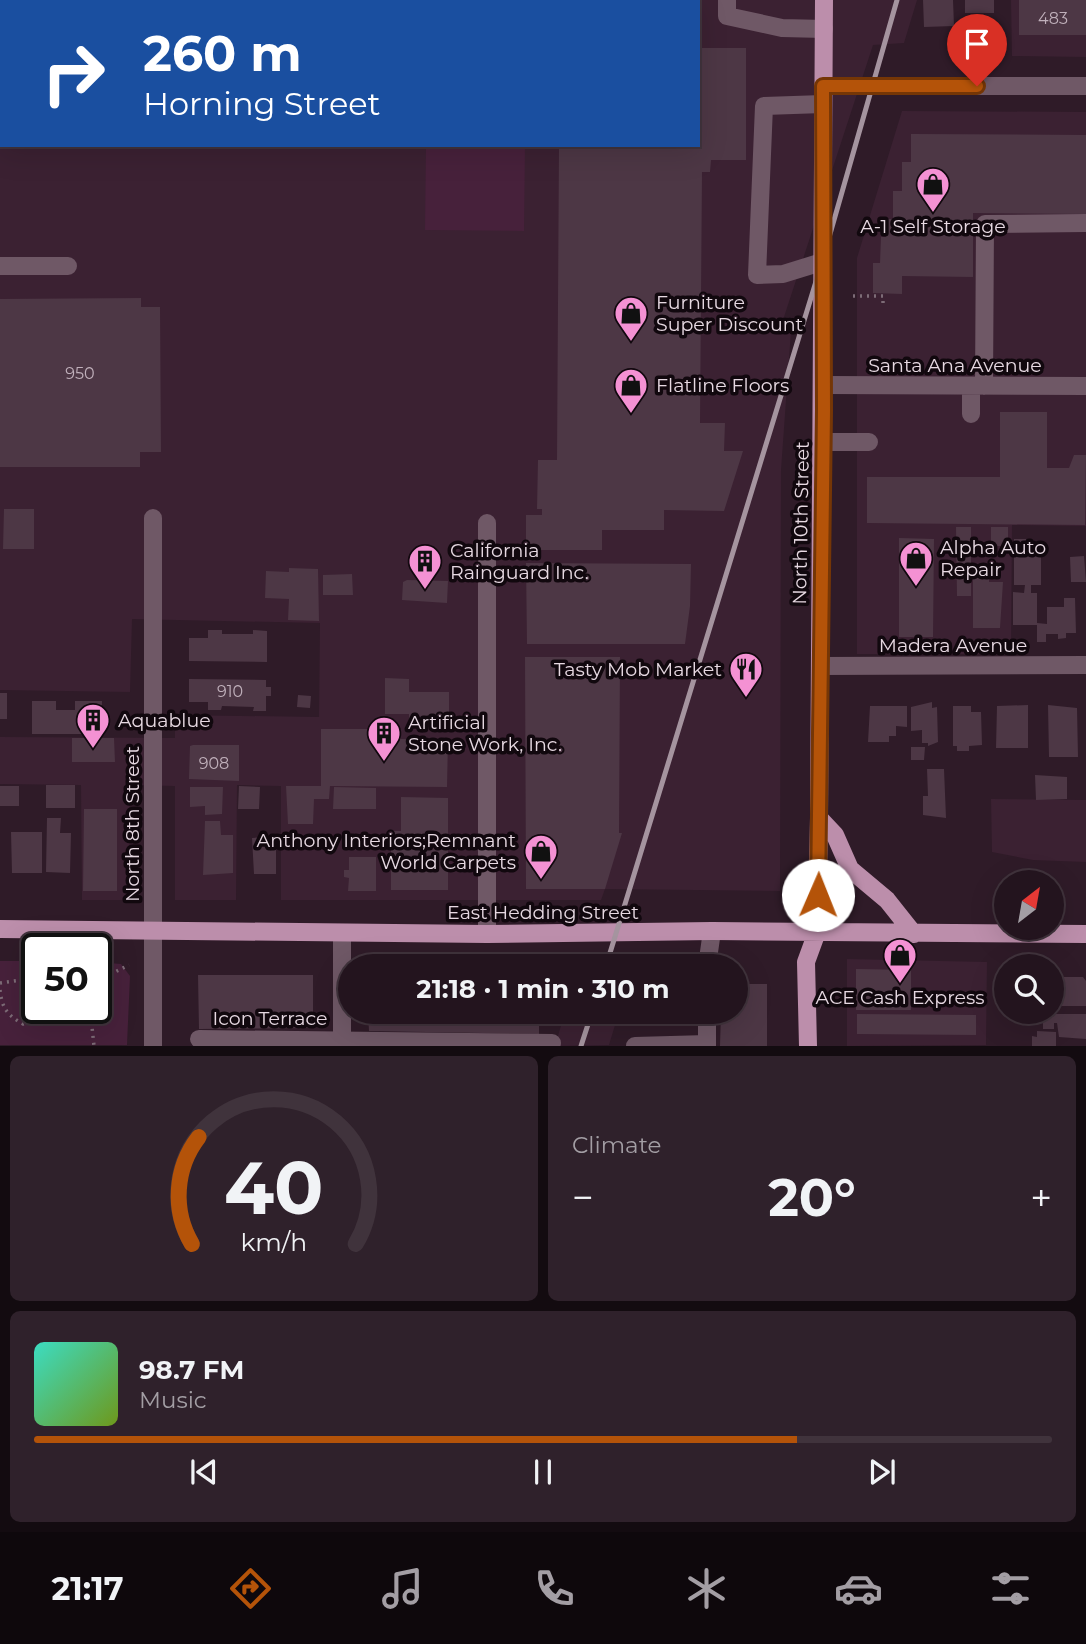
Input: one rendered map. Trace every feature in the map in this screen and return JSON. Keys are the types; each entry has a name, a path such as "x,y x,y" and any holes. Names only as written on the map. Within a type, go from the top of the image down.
{"main road":[{"name":"North 10th Street","path":"808,1045 806,962 817,932 819,818 824,385 824,0"},
{"path":"819,818 835,835 850,869 887,900 914,934"},
{"name":"East Hedding Street","path":"0,929 487,934 712,931 1086,934"}],"street":[{"path":"727,0 727,16 782,29 824,29"},
{"path":"823,86 1086,86"},
{"path":"822,262 783,274 757,275 764,106 823,104"},
{"path":"971,414 977,386 985,224 1086,223"},
{"path":"0,265 68,266"},
{"name":"Santa Ana Avenue","path":"824,385 1086,386"},
{"path":"823,442 869,442"},
{"name":"North 8th Street","path":"153,518 153,1045"},
{"path":"487,523 487,934"},
{"name":"Madera Avenue","path":"820,666 1086,665"},
{"path":"709,954 712,931"},
{"path":"342,933 342,1042"},
{"path":"635,1045 707,1045 707,1024"},
{"name":"Icon Terrace","path":"199,1039 255,1042 552,1043"}],"path":[{"path":"853,296 883,296 883,307"},
{"path":"112,973 129,965"},
{"path":"0,983 21,980"},
{"path":"0,990 2,1004 9,1016 21,1023"},
{"path":"92,1024 94,1045"}],"shaded area":[{"path":"700,0 917,0 904,43 873,45 784,317 792,317 781,470 780,891 605,889 601,900 281,900 281,786 237,785 236,900 175,900 175,786 130,785 129,900 82,900 81,785 0,784 0,737 175,738 175,715 319,717 320,623 132,619 130,692 0,690 0,147 700,147"},
{"path":"1011,0 1086,0 1086,57 1012,56"},
{"path":"902,111 1086,112 1086,526 1012,525 1011,654 857,654 857,258"},
{"path":"426,147 525,147 524,231 425,230"},
{"path":"991,799 1086,800 1086,862 1033,860 992,852"},
{"path":"847,959 987,962 986,1045 847,1046"},
{"path":"0,961 21,961 21,1024 112,1024 112,963 121,964 130,976 127,1045 0,1045"},
{"path":"561,1024 615,1024 609,1045 555,1046"}],"building":[{"path":"923,0 953,0 954,26 924,27"},
{"path":"965,0 994,0 994,13 965,13"},
{"path":"1019,0 1086,0 1086,35 1019,35"},
{"path":"700,48 746,48 746,160 711,160 710,172 702,172 700,423 725,423 724,451 743,451 724,511 664,510 664,530 602,530 602,550 526,550 526,515 542,515 542,509 537,509 538,460 557,460 559,147 700,147"},
{"name":"A-1 Self Storage","path":"911,134 1086,135 1086,214 973,213 973,277 902,276 902,294 873,293 873,263 880,263 881,237 886,237 886,219 893,219 893,191 902,191 902,162 911,162"},
{"path":"141,298 141,307 160,307 161,452 140,452 140,467 0,467 0,299"},
{"path":"1000,412 1047,412 1047,468 1069,468 1074,455 1086,455 1085,525 867,523 867,477 1000,477"},
{"path":"4,509 34,509 34,549 3,549"},
{"path":"956,527 971,527 971,596 957,596"},
{"path":"991,527 1008,527 1008,546 991,546"},
{"name":"Alpha Auto Repair","path":"899,538 934,539 933,637 899,637"},
{"path":"1014,539 1026,539 1026,547 1031,547 1031,543 1041,543 1041,585 1031,585 1031,593 1037,593 1037,625 1013,625 1013,592 1024,593 1025,585 1014,585"},
{"path":"1084,556 1086,582 1071,582 1070,557"},
{"path":"526,563 691,564 690,606 685,644 527,644"},
{"path":"289,568 318,569 319,621 288,620 289,599 265,598 266,571 289,572"},
{"path":"973,568 989,568 989,582 1003,582 1000,628 973,628"},
{"path":"352,574 353,595 323,595 323,575"},
{"name":"California Rainguard Inc.","path":"448,581 447,603 402,600 403,582"},
{"path":"1064,598 1075,598 1076,633 1066,633 1066,638 1058,639 1058,634 1046,634 1046,642 1037,642 1037,623 1047,624 1047,607 1064,607"},
{"path":"208,630 222,630 222,634 267,631 267,662 189,661 189,638 208,638"},
{"path":"525,657 620,657 619,833 622,833 605,889 526,889"},
{"path":"385,678 409,679 409,692 449,692 449,724 409,724 409,714 385,714"},
{"path":"189,679 266,680 266,687 271,687 271,696 266,696 266,711 253,711 254,707 222,706 221,710 208,710 208,702 189,702"},
{"path":"0,693 7,693 7,719 0,719"},
{"path":"298,695 311,696 310,708 297,707"},
{"path":"32,701 56,701 56,710 75,710 75,701 102,701 101,734 32,734"},
{"path":"932,702 932,708 937,707 938,742 928,746 928,743 922,743 922,730 911,731 911,707"},
{"path":"1028,705 1028,748 996,748 997,706"},
{"path":"1048,705 1077,708 1078,757 1049,757"},
{"path":"870,706 907,706 907,727 896,726 896,736 889,736 889,742 868,742"},
{"path":"953,706 971,706 971,712 981,712 982,745 969,746 969,751 957,751 957,746 953,746"},
{"name":"Artificial Stone Work, Inc.","path":"321,729 401,729 401,739 448,740 447,787 330,786 329,799 314,799 313,824 288,824 286,786 321,786"},
{"name":"Aquablue","path":"72,738 114,738 115,762 72,762"},
{"path":"239,745 239,781 189,779 190,746"},
{"path":"911,747 925,747 924,760 911,760"},
{"path":"927,769 944,769 946,818 923,815 923,796 928,796"},
{"path":"1035,775 1067,777 1067,799 1036,800"},
{"path":"46,785 75,785 75,808 46,808"},
{"path":"0,786 19,786 19,806 0,806"},
{"path":"239,786 260,787 259,809 238,809"},
{"path":"190,787 223,787 222,814 205,815 205,806 190,807"},
{"path":"334,787 376,788 376,809 333,809"},
{"path":"401,797 448,798 448,890 391,890 391,831 401,831"},
{"path":"84,809 117,809 117,891 83,891"},
{"path":"47,818 61,818 60,833 71,833 70,873 46,872"},
{"path":"205,821 220,821 221,835 233,835 233,873 203,875"},
{"path":"11,832 42,832 42,873 12,873"},
{"path":"252,838 276,839 276,874 254,874"},
{"path":"349,857 376,857 376,891 348,891 349,878 344,877 344,870 349,870"},
{"path":"856,969 911,970 911,1010 856,1010"},
{"path":"198,975 313,975 313,1028 199,1029"},
{"path":"1064,977 1083,977 1086,981 1086,1006 1064,1006"},
{"path":"748,984 767,984 767,1046 720,1046 721,1024 748,1024"},
{"path":"857,1014 976,1015 976,1035 857,1034"},
{"path":"1064,1014 1086,1014 1086,1039 1059,1037 1057,1024 1064,1024"},
{"path":"369,1024 539,1024 539,1034 369,1031"},
{"path":"688,1024 688,1026 637,1025"},
{"path":"1043,1024 1054,1024 1054,1029 1043,1029"},
{"path":"1037,1031 1056,1032 1056,1046 1032,1046 1032,1036 1037,1037"}],"railway":[{"path":"610,954 822,262 897,0"},
{"path":"581,1046 588,1024"}],"place":[{"name":"A-1 Self Storage","path":"933,214"},
{"name":"Furniture Super Discount","path":"631,343"},
{"name":"Flatline Floors","path":"631,415"},
{"name":"Alpha Auto Repair","path":"916,588"},
{"name":"California Rainguard Inc.","path":"425,591"},
{"name":"Tasty Mob Market","path":"746,699"},
{"name":"Aquablue","path":"93,750"},
{"name":"Artificial Stone Work, Inc.","path":"384,763"},
{"name":"Anthony Interiors;Remnant World Carpets","path":"541,881"},
{"name":"ACE Cash Express","path":"900,985"}],"route":[{"path":"818,895 824,410 823,86 977,86"}]}
